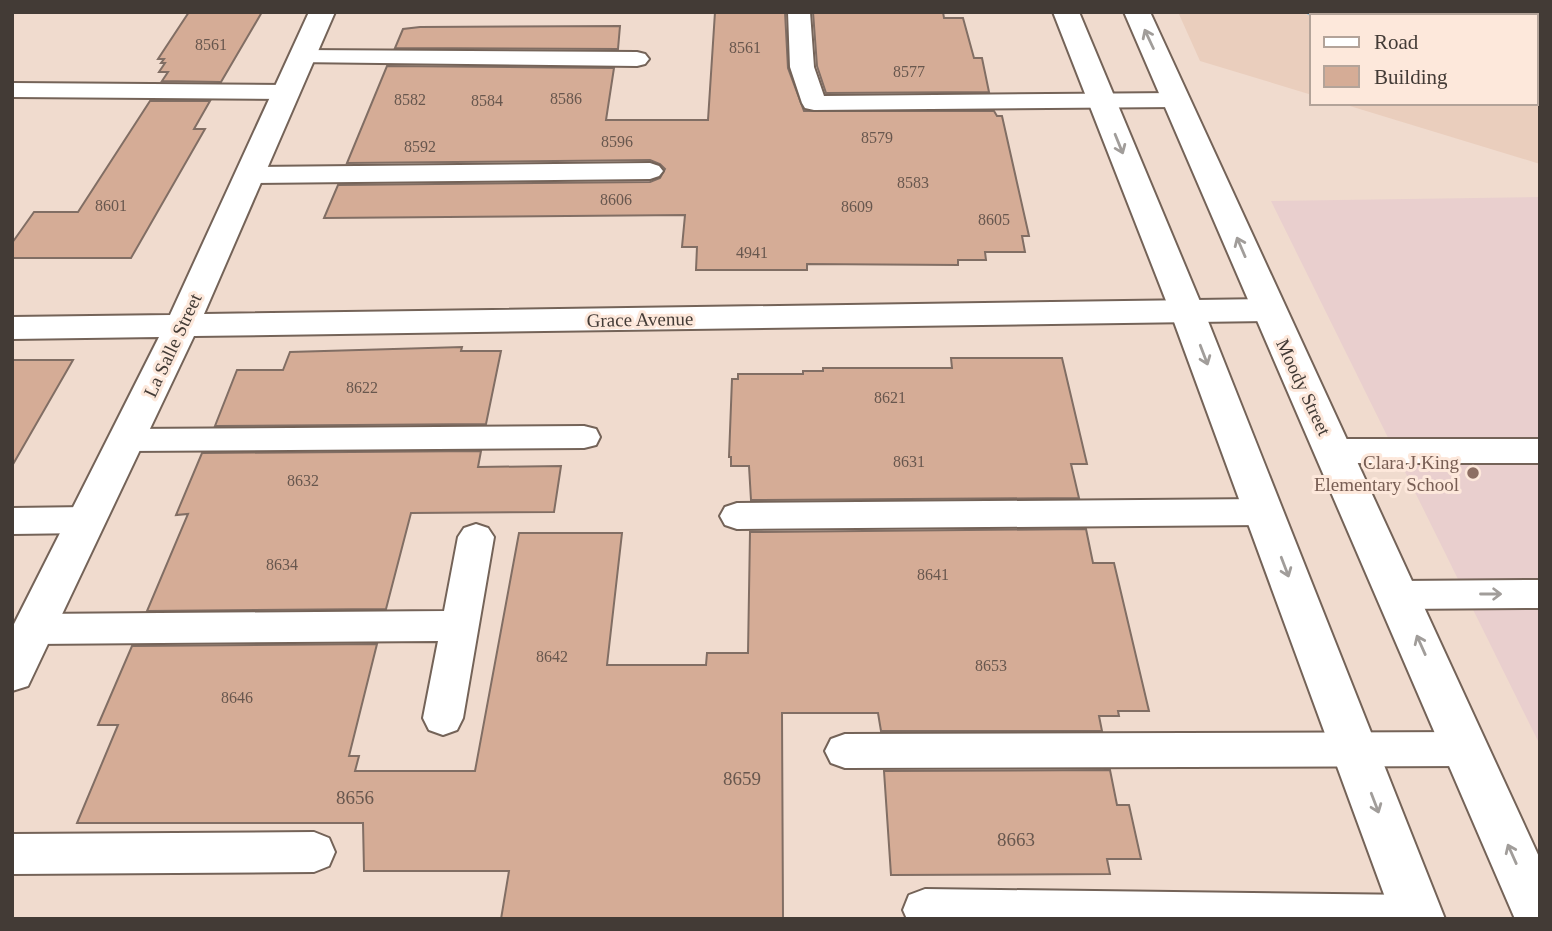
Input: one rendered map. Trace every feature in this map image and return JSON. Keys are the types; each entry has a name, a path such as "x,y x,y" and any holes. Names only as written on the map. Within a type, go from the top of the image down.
{"main road":[{"name":"La Salle Street","path":"12,673 182,326 322,12"},
{"path":"1066,12 1187,311 1418,917"},
{"name":"Moody Street","path":"1137,12 1540,916"},
{"name":"Grace Avenue","path":"12,328 1268,310"}],"lane":[{"path":"800,12 802,67 814,103 1177,100"},
{"path":"301,57 638,59"},
{"path":"12,90 286,92"},
{"path":"249,175 650,171"},
{"path":"126,440 584,437"},
{"path":"1334,451 1540,451"},
{"path":"737,516 1264,512"},
{"path":"12,521 87,520"},
{"path":"443,718 476,537"},
{"path":"1398,595 1540,594"},
{"path":"33,629 460,626"},
{"path":"845,751 1467,749"},
{"path":"12,854 314,852"},
{"path":"925,910 1418,917"}],"shaded area":[{"path":"1178,12 1298,12 1310,15 1310,94 1200,61"},
{"path":"1540,81 1540,164 1347,105 1538,105"},
{"name":"Clara J King Elementary School","path":"1540,197 1540,745 1271,201"}],"building":[{"path":"189,12 262,12 221,82 162,81 168,72 159,72 165,63 161,63 164,59 158,59"},
{"path":"715,12 785,12 788,68 804,111 994,111 997,116 1002,116 1029,236 1022,236 1025,252 985,252 986,260 958,260 958,265 807,264 807,270 696,270 697,247 682,247 685,215 324,218 338,185 650,182 660,178 665,169 650,160 347,163 387,66 614,68 606,120 708,120"},
{"path":"813,12 943,12 944,18 963,18 974,58 982,58 989,92 826,93 817,66"},
{"path":"620,26 618,49 395,48 403,29 420,27"},
{"path":"150,101 210,101 194,129 205,129 131,258 12,258 12,243 34,212 78,212"},
{"path":"462,347 461,351 501,351 486,424 215,426 237,370 283,370 290,352"},
{"path":"951,358 1062,358 1087,464 1071,464 1079,498 751,500 749,466 731,466 729,457 732,379 738,379 738,374 803,374 803,371 823,371 823,368 952,368"},
{"path":"12,360 73,360 12,466"},
{"path":"481,451 478,467 561,466 554,512 411,513 386,609 147,611 188,514 176,515 202,453"},
{"path":"1086,529 1093,563 1114,563 1149,711 1118,711 1119,716 1099,716 1102,731 881,731 878,713 782,713 783,919 501,919 509,871 364,871 363,823 77,823 118,725 98,725 132,646 377,644 349,756 359,756 355,771 475,771 519,533 622,533 607,665 706,665 707,653 748,653 750,532"},
{"path":"1110,770 1117,805 1129,805 1141,859 1107,859 1110,874 891,875 884,771"}],"waterway":[{"path":"1309,12 1315,14"}],"place":[{"name":"Clara J King Elementary School","path":"1473,473"}]}
